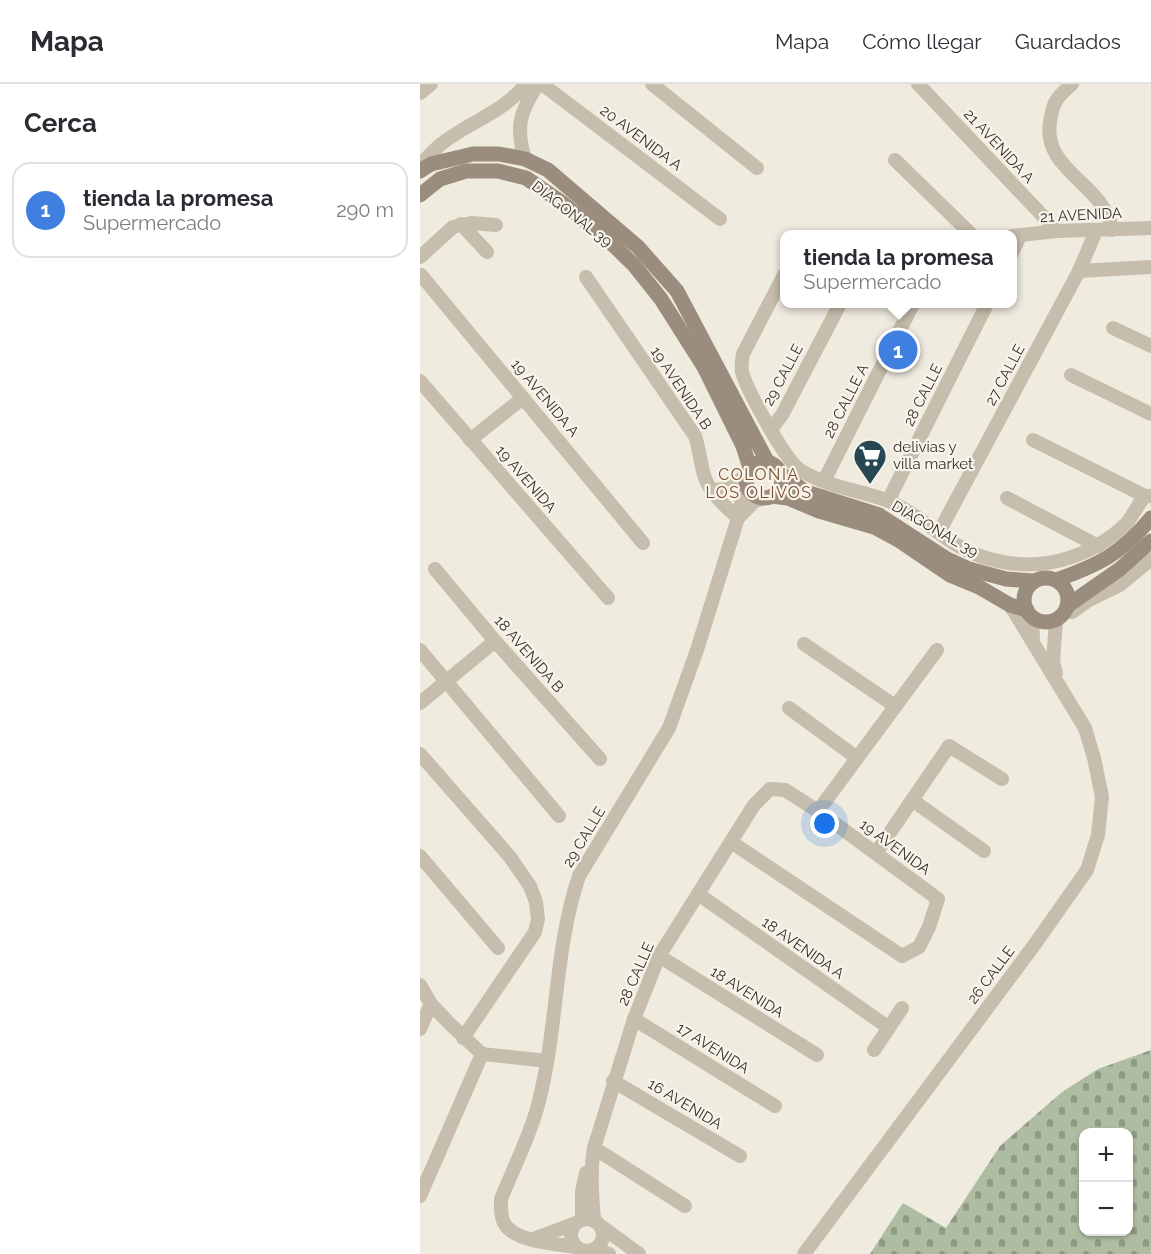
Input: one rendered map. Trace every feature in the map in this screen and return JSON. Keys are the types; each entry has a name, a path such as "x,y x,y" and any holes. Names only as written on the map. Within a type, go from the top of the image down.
{"street":[{"path":"420,93 431,84"},
{"path":"420,165 440,145 491,115 526,84"},
{"path":"525,159 520,126 524,105 540,84"},
{"name":"20 AVENIDA A","path":"540,84 720,219"},
{"path":"652,84 758,168"},
{"name":"21 AVENIDA A","path":"918,84 1057,231"},
{"path":"1072,84 1053,105 1049,127 1050,142 1058,159 1105,208 1113,230"},
{"name":"DIAGONAL 39","path":"420,171 431,164 473,154 499,154 525,159 548,170 638,247 660,269 677,291 768,463"},
{"path":"895,160 967,230"},
{"name":"DIAGONAL 39","path":"420,195 440,179 466,171 498,171 526,178 603,235 634,265 661,299 704,368 743,446 748,475"},
{"path":"461,224 487,252"},
{"path":"420,257 453,227 461,224 496,225"},
{"name":"21 AVENIDA","path":"1017,236 1057,231 1151,228"},
{"name":"27 CALLE","path":"939,532 1079,271 1096,231"},
{"path":"1079,271 1151,267"},
{"name":"19 AVENIDA A","path":"421,275 643,543"},
{"name":"19 AVENIDA B","path":"586,277 695,436 705,478 712,490 738,518"},
{"name":"DIAGONAL 39","path":"780,283 743,354 741,364 743,375 771,429 783,450 799,469 824,481 888,501 956,545 979,556 1012,564 1049,562 1068,558 1098,546 1125,525 1148,496"},
{"name":"29 CALLE","path":"771,429 782,415 837,308"},
{"name":"28 CALLE A","path":"824,481 910,308"},
{"name":"28 CALLE","path":"888,501 984,308"},
{"path":"1113,328 1151,346"},
{"path":"1071,375 1151,414"},
{"name":"19 AVENIDA","path":"420,381 608,598"},
{"path":"470,440 523,398"},
{"path":"1033,441 1148,496"},
{"path":"712,490 729,489 748,475 758,463 773,465 780,473 780,486 768,497 755,501 738,518"},
{"name":"DIAGONAL 39","path":"780,473 806,492 879,515 947,559 969,569 1006,579 1033,581"},
{"path":"748,475 750,491 759,497 768,497"},
{"name":"29 CALLE","path":"533,1239 515,1234 504,1222 501,1213 501,1199 538,1107 547,1061 570,901 579,876 669,728 697,650 738,518 748,475"},
{"name":"DIAGONAL 39","path":"768,497 788,498 819,511 874,527 900,541 950,575 979,586 1010,605 1029,613"},
{"path":"1006,498 1098,546"},
{"path":"1151,518 1131,540 1107,559 1056,580 1041,578 1033,581 1025,594 1029,613 1044,622 1063,612 1120,569 1151,541"},
{"path":"1063,612 1072,612 1089,600 1120,585 1151,559"},
{"name":"18 AVENIDA B","path":"435,569 495,641 600,759"},
{"path":"1056,580 1066,591 1063,612"},
{"name":"26 CALLE","path":"804,1254 1035,944 1087,870 1098,835 1102,797 1094,758 1085,728 1010,605"},
{"name":"26 CALLE","path":"1061,686 1053,662 1063,612"},
{"name":"26 CALLE","path":"1029,613 1034,642"},
{"path":"420,703 495,641"},
{"path":"804,644 896,706"},
{"path":"420,650 560,816"},
{"path":"818,811 937,650"},
{"path":"789,708 857,758"},
{"path":"876,852 949,746 1002,779"},
{"path":"420,754 510,857 530,886 537,902 538,919 535,932 463,1038"},
{"name":"28 CALLE","path":"589,1223 593,1154 613,1081 634,1019 660,956 754,805 770,789"},
{"name":"19 AVENIDA","path":"731,842 902,956 919,947 929,927 938,899 818,811 784,790 770,789"},
{"path":"912,800 984,851"},
{"path":"420,856 498,948"},
{"name":"18 AVENIDA A","path":"698,894 889,1028"},
{"name":"18 AVENIDA","path":"660,956 818,1055"},
{"path":"420,985 432,1004 463,1038 482,1054 547,1061"},
{"path":"420,1029 432,1004"},
{"path":"874,1050 902,1008"},
{"name":"17 AVENIDA","path":"634,1019 775,1106"},
{"path":"420,1196 482,1054"},
{"name":"16 AVENIDA","path":"613,1081 740,1156"},
{"path":"593,1154 685,1206"},
{"path":"576,1247 571,1236 572,1229 589,1223"},
{"path":"589,1223 603,1240 595,1250"},
{"path":"533,1239 589,1223 639,1254"},
{"path":"533,1239 609,1254"}],"green space":[{"path":"1151,1050 1151,1254 870,1254 903,1203 946,1228 1000,1146 1062,1092 1098,1069"}],"place":[{"name":"tienda la promesa","path":"898,350"},
{"name":"delivias y villa market","path":"870,485"}],"district":[{"name":"COLONIA LOS OLIVOS","path":"759,483"}]}
